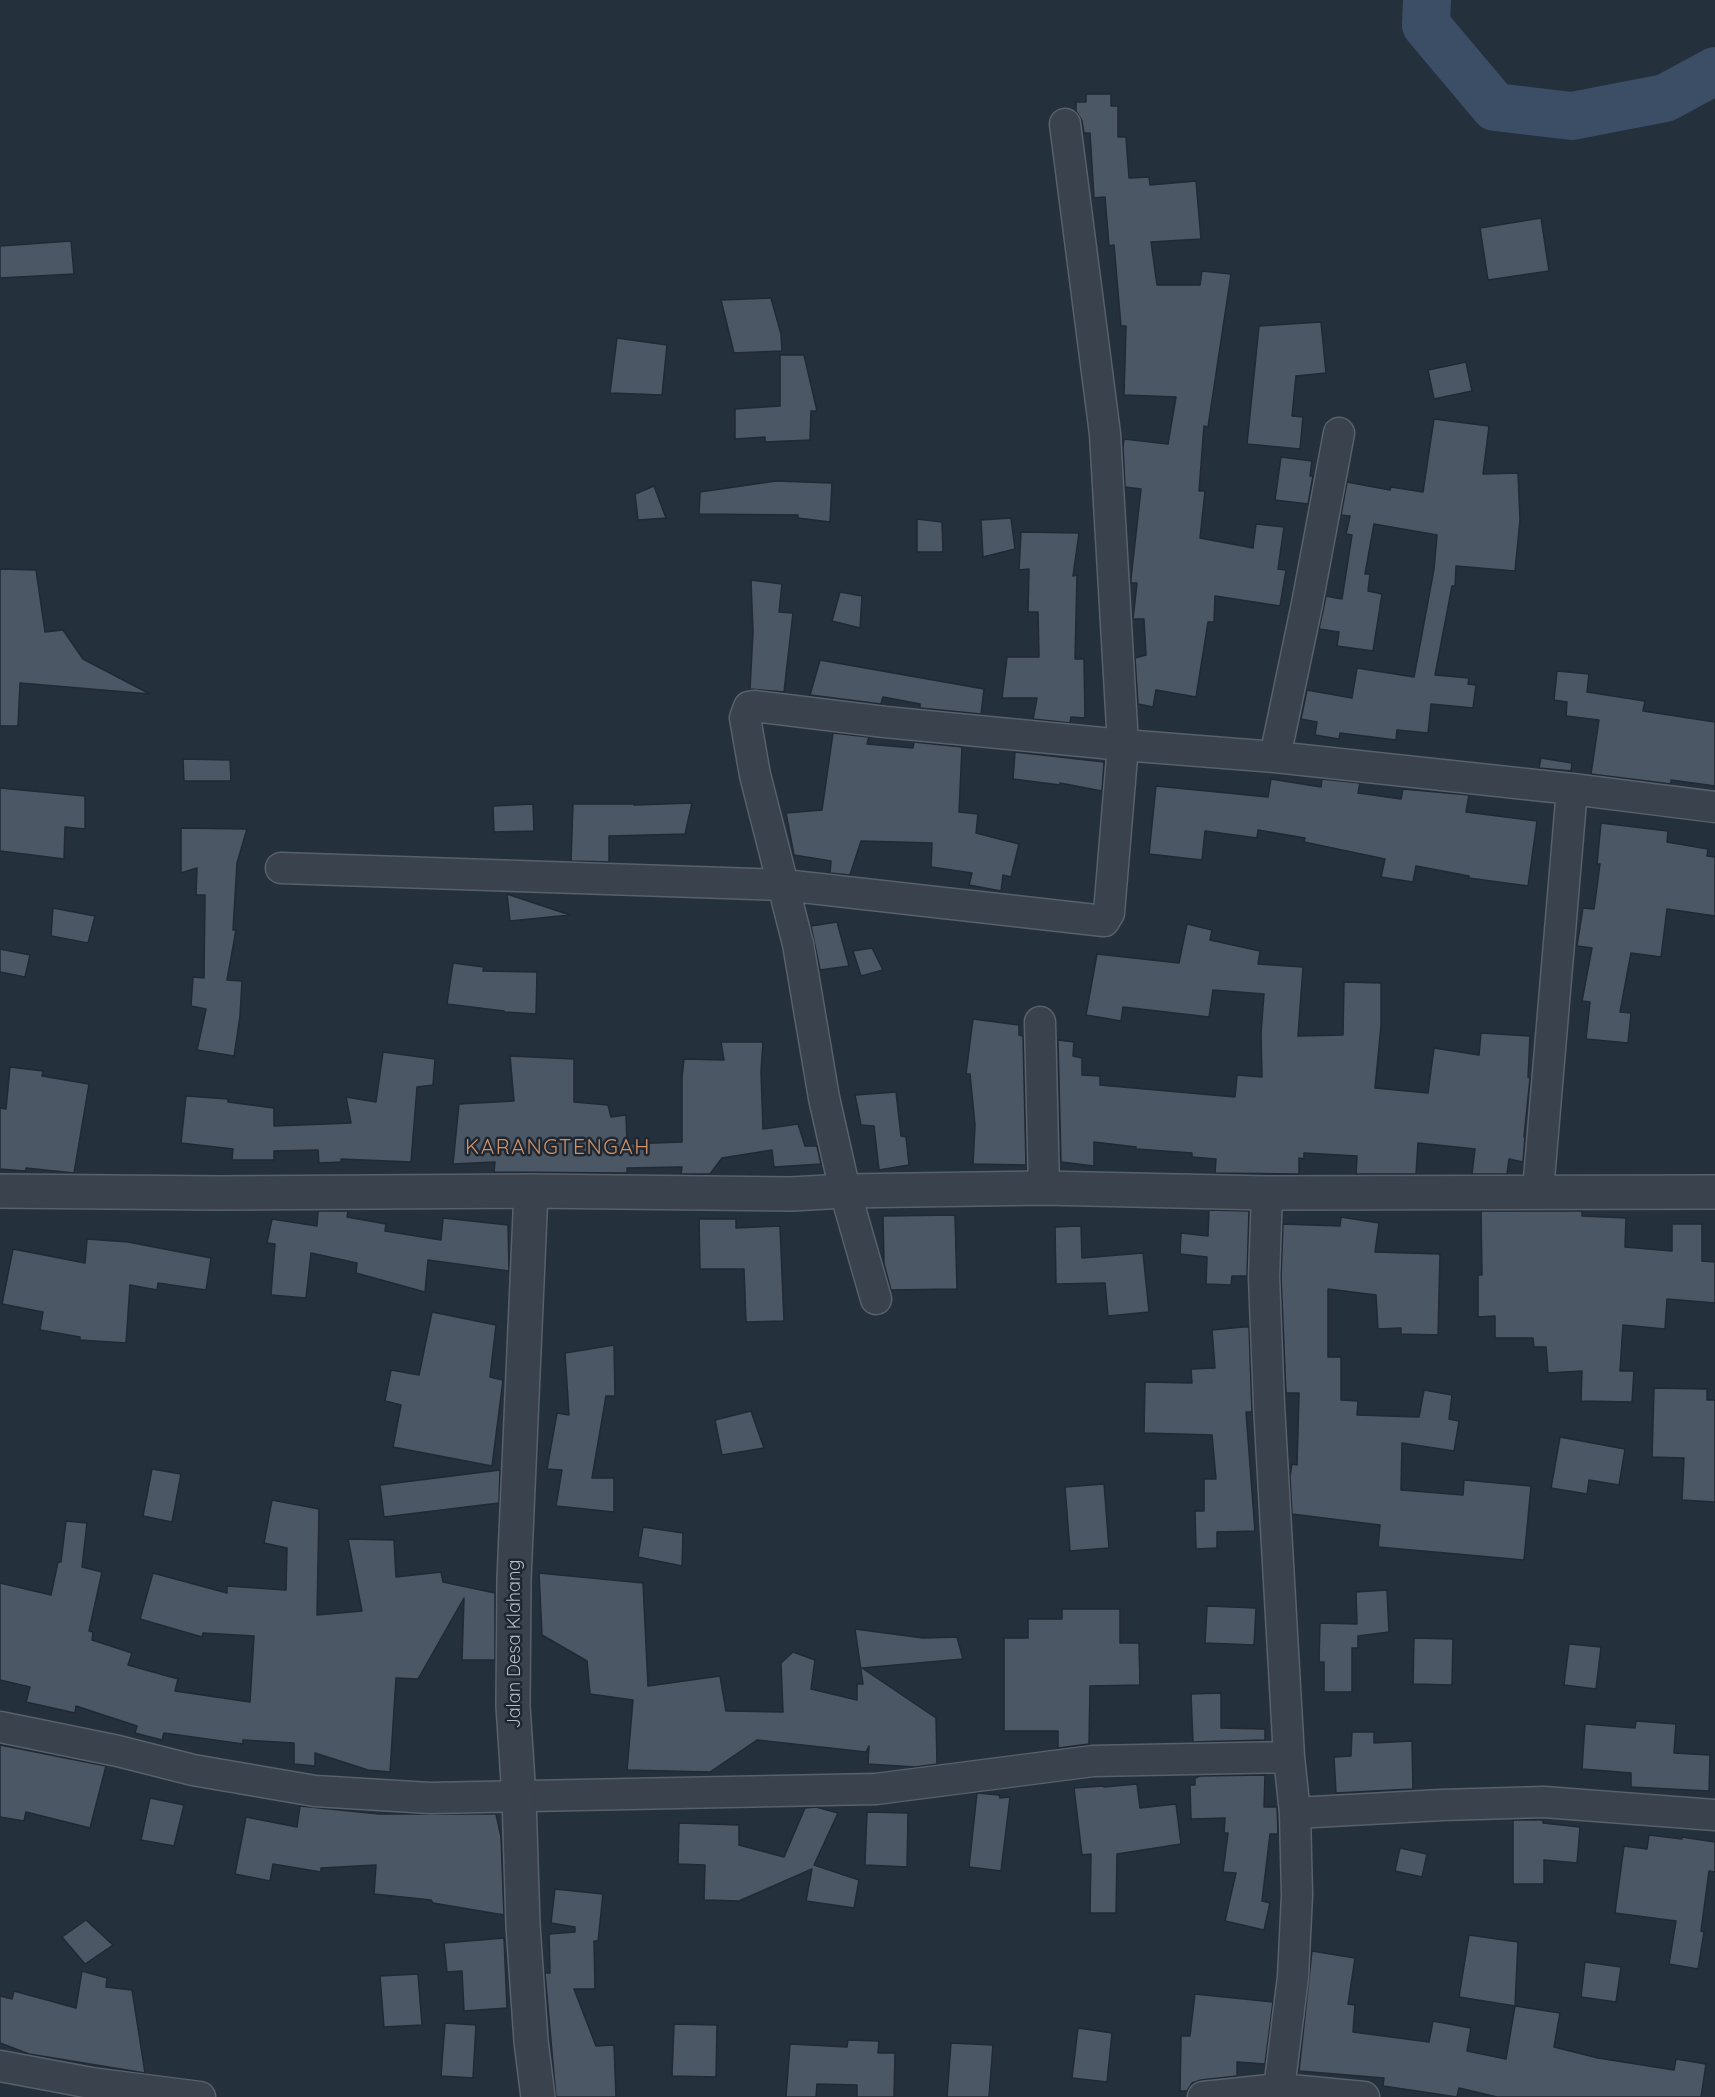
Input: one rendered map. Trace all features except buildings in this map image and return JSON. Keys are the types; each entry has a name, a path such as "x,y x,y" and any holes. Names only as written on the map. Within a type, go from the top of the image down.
{"street":[{"path":"281,868 784,885 1104,921 1109,913 1123,745 1105,434 1065,124"},
{"path":"1275,757 1339,434"},
{"path":"876,1299 845,1191 824,1098 798,944 755,775 745,718 749,707 1123,745 1275,757 1715,807"},
{"path":"1538,1191 1572,789"},
{"path":"1040,1022 1044,1188"},
{"path":"0,1191 220,1193 531,1191 791,1194 1044,1188 1267,1193 1715,1192"},
{"name":"Jalan Desa Klahang","path":"531,1191 514,1580 513,1706 519,1797 523,1925 531,2042 538,2097"},
{"path":"1267,1193 1264,1277 1269,1405 1289,1756 1295,1814 1297,1895 1293,1977 1279,2089"},
{"path":"0,1727 118,1751 193,1770 315,1791 430,1798 876,1789 1093,1761 1289,1756"},
{"path":"1295,1814 1442,1805 1544,1802 1715,1815"},
{"path":"0,2066 91,2083 200,2097"},
{"path":"1203,2097 1279,2089 1364,2097"}],"waterway":[{"path":"1427,0 1426,25 1495,107 1572,116 1665,98 1715,71"}],"district":[{"name":"KARANGTENGAH","path":"558,1148"}]}
